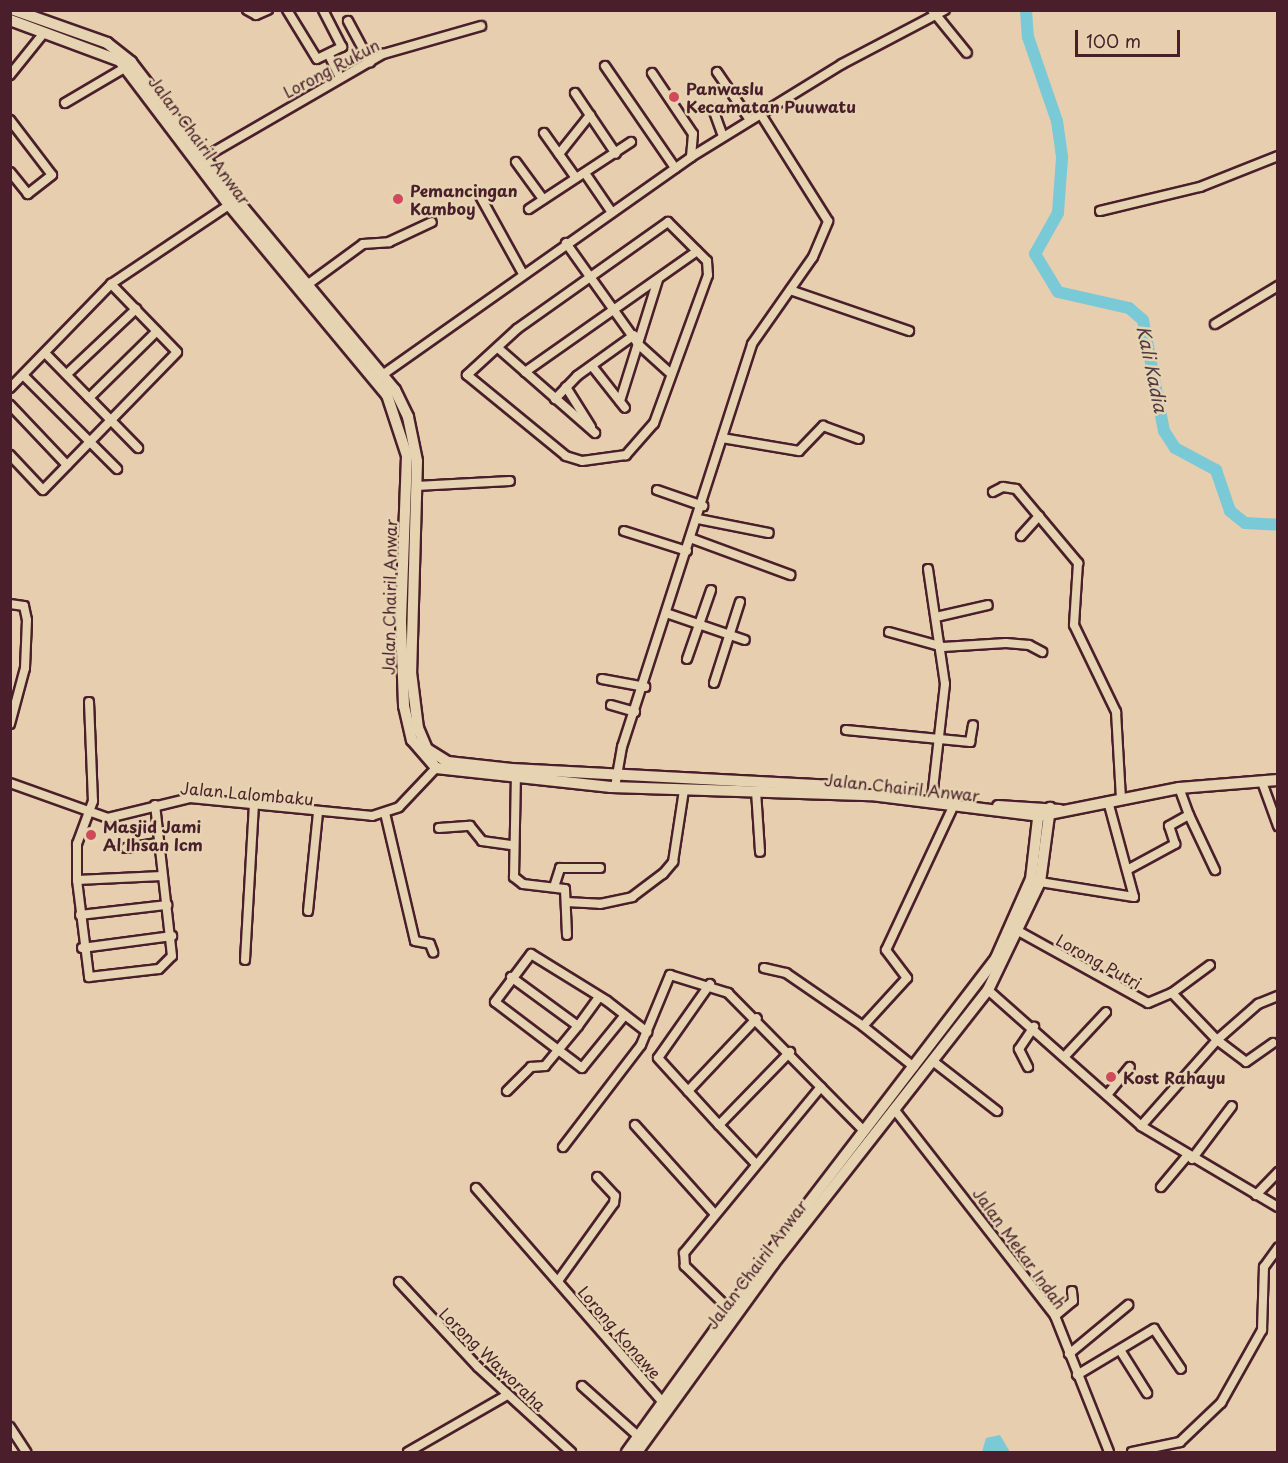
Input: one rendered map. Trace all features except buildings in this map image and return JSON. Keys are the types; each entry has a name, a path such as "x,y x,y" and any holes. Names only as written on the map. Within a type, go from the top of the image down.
{"main road":[{"name":"Jalan Chairil Anwar","path":"14,10 113,46 185,138 228,205 380,377 396,413 407,456 407,725 418,751 436,768 615,782 684,790 870,795 1048,811"},
{"name":"Jalan Chairil Anwar","path":"10,20 43,34 104,51 126,67 185,138 205,157 380,377 408,417 416,486 406,623 414,710 427,749 448,762 516,774"},
{"name":"Jalan Chairil Anwar","path":"615,782 755,780 932,798 954,804"},
{"path":"1048,811 1179,788 1278,780"},
{"name":"Jalan Chairil Anwar","path":"627,1452 729,1309 841,1168 934,1062 988,990 1020,932 1040,882 1048,811"},
{"name":"Jalan Chairil Anwar","path":"637,1452 841,1168 863,1130 914,1067 1004,943 1031,879 1048,811"}],"street":[{"path":"247,10 256,15 267,10"},
{"path":"287,10 314,58 329,55 342,46 323,10"},
{"path":"380,377 522,272 691,156 760,113 934,13 945,10"},
{"path":"934,13 967,53"},
{"path":"348,21 370,62"},
{"name":"Lorong Rukun","path":"205,157 370,62 481,26"},
{"path":"10,75 43,34"},
{"path":"329,55 340,78"},
{"path":"605,66 675,168"},
{"path":"65,103 126,67"},
{"path":"717,72 750,120"},
{"path":"652,73 693,134 691,156"},
{"path":"575,93 616,154"},
{"path":"713,109 723,136"},
{"path":"615,782 635,712 669,614 690,538 703,506 752,344 790,290 828,221 760,113"},
{"path":"559,154 590,115"},
{"path":"10,120 52,175 28,194 11,174"},
{"path":"544,133 576,178"},
{"path":"529,209 576,178 587,176 631,142"},
{"path":"1100,211 1200,186 1278,156"},
{"path":"516,162 543,199"},
{"path":"587,176 611,211"},
{"path":"480,196 522,272"},
{"path":"10,388 111,284 228,205"},
{"path":"307,285 363,244 394,240 432,222"},
{"path":"671,222 707,261 708,275 644,438 622,457 582,461 562,453 467,375 517,329 591,279 671,222"},
{"path":"566,243 636,340 669,372"},
{"path":"525,372 697,251"},
{"path":"592,366 622,405 636,340 659,279"},
{"path":"10,455 43,490 177,352 111,284"},
{"path":"1215,324 1278,286"},
{"path":"790,290 909,331"},
{"path":"67,374 136,309"},
{"path":"89,398 157,331"},
{"path":"555,399 592,366 636,340"},
{"path":"498,348 595,434 566,387"},
{"path":"45,353 138,448"},
{"path":"23,375 117,469"},
{"path":"10,405 67,465"},
{"path":"722,438 799,451 823,426 859,439"},
{"path":"416,486 510,481"},
{"path":"993,492 1016,489 1078,563 1074,625 1116,712 1121,798"},
{"path":"657,490 703,506"},
{"path":"1021,536 1039,516"},
{"path":"698,519 770,533"},
{"path":"624,531 687,551"},
{"path":"690,538 790,575"},
{"path":"928,569 943,647 941,741 932,798"},
{"path":"687,659 711,590"},
{"path":"714,682 740,602"},
{"path":"10,604 24,606 27,620 25,668 10,724"},
{"path":"936,616 988,605"},
{"path":"669,614 745,640"},
{"path":"889,632 943,647 1006,643 1029,645 1042,652"},
{"path":"602,679 645,687"},
{"path":"89,702 94,778 87,814 77,844 77,880 82,948 86,975 91,978 159,969 172,956 172,936 154,805"},
{"path":"611,705 635,712"},
{"path":"846,730 970,742 973,725"},
{"path":"433,952 430,944 415,941 385,813 416,793 436,768"},
{"path":"516,774 511,844 516,881 566,890 567,935"},
{"path":"1262,782 1278,826"},
{"name":"Jalan Lalombaku","path":"10,783 87,814 116,818 154,805 190,798 318,812 385,813"},
{"path":"1179,788 1215,870"},
{"path":"566,902 600,904 632,897 663,874 675,853 684,790"},
{"path":"756,791 759,852"},
{"path":"1040,882 1133,898 1108,801"},
{"path":"863,1026 907,978 886,950 954,804"},
{"path":"245,960 254,806"},
{"path":"308,911 318,812"},
{"path":"1127,870 1173,847 1169,826 1189,814"},
{"path":"440,828 470,826 482,841 511,844"},
{"path":"126,848 158,843"},
{"path":"555,887 560,868 600,868"},
{"path":"77,880 162,876"},
{"path":"80,915 167,905"},
{"name":"Lorong Putri","path":"1020,932 1148,1004 1172,993"},
{"path":"82,948 172,936"},
{"path":"625,1015 584,1068 495,1003 511,977 532,955 625,1015 647,1032"},
{"path":"1210,965 1172,993 1217,1040 1246,1062 1273,1043"},
{"path":"764,968 786,974 863,1026 914,1067"},
{"path":"563,1147 647,1032 670,975 710,984 757,1018 863,1130"},
{"path":"511,977 578,1026"},
{"path":"710,984 658,1058 756,1164"},
{"path":"988,990 1034,1027 1141,1126 1189,1157 1278,1208"},
{"path":"1141,1126 1217,1040 1258,1004 1278,996"},
{"path":"507,1091 560,1050 598,998"},
{"path":"1065,1056 1106,1012"},
{"path":"687,1091 757,1018"},
{"path":"1028,1067 1019,1049 1034,1027"},
{"path":"719,1125 790,1052"},
{"path":"934,1062 997,1111"},
{"path":"1107,1095 1130,1067"},
{"path":"729,1309 682,1260 714,1212 821,1087"},
{"path":"1161,1186 1232,1106"},
{"name":"Jalan Mekar Indah","path":"894,1109 1055,1316 1109,1452"},
{"path":"635,1125 714,1212"},
{"path":"1256,1195 1278,1172"},
{"name":"Lorong Konawe","path":"558,1281 614,1203 597,1177"},
{"name":"Lorong Konawe","path":"476,1188 662,1401"},
{"path":"1132,1452 1180,1442 1221,1403 1262,1330 1264,1267 1278,1248"},
{"name":"Lorong Waworaha","path":"399,1282 507,1395 571,1452"},
{"path":"1055,1316 1073,1301 1072,1291"},
{"path":"1069,1354 1128,1305"},
{"path":"1077,1376 1154,1329 1181,1369"},
{"path":"1120,1350 1148,1393"},
{"path":"582,1386 638,1436"},
{"path":"408,1452 507,1395"},
{"path":"10,1427 26,1452"}],"water":[{"path":"1000,1435 1010,1452 982,1452 986,1438"}],"waterway":[{"name":"Kali Kadia","path":"1026,10 1028,37 1057,121 1062,158 1058,213 1035,254 1058,292 1129,308 1143,320 1164,431 1175,448 1216,470 1230,511 1245,523 1278,525"}],"place":[{"name":"Panwaslu Kecamatan Puuwatu","path":"674,97"},
{"name":"Pemancingan Kamboy","path":"398,199"},
{"name":"Masjid Jami Al Ihsan Icm","path":"91,835"},
{"name":"Kost Rahayu","path":"1111,1077"}]}
